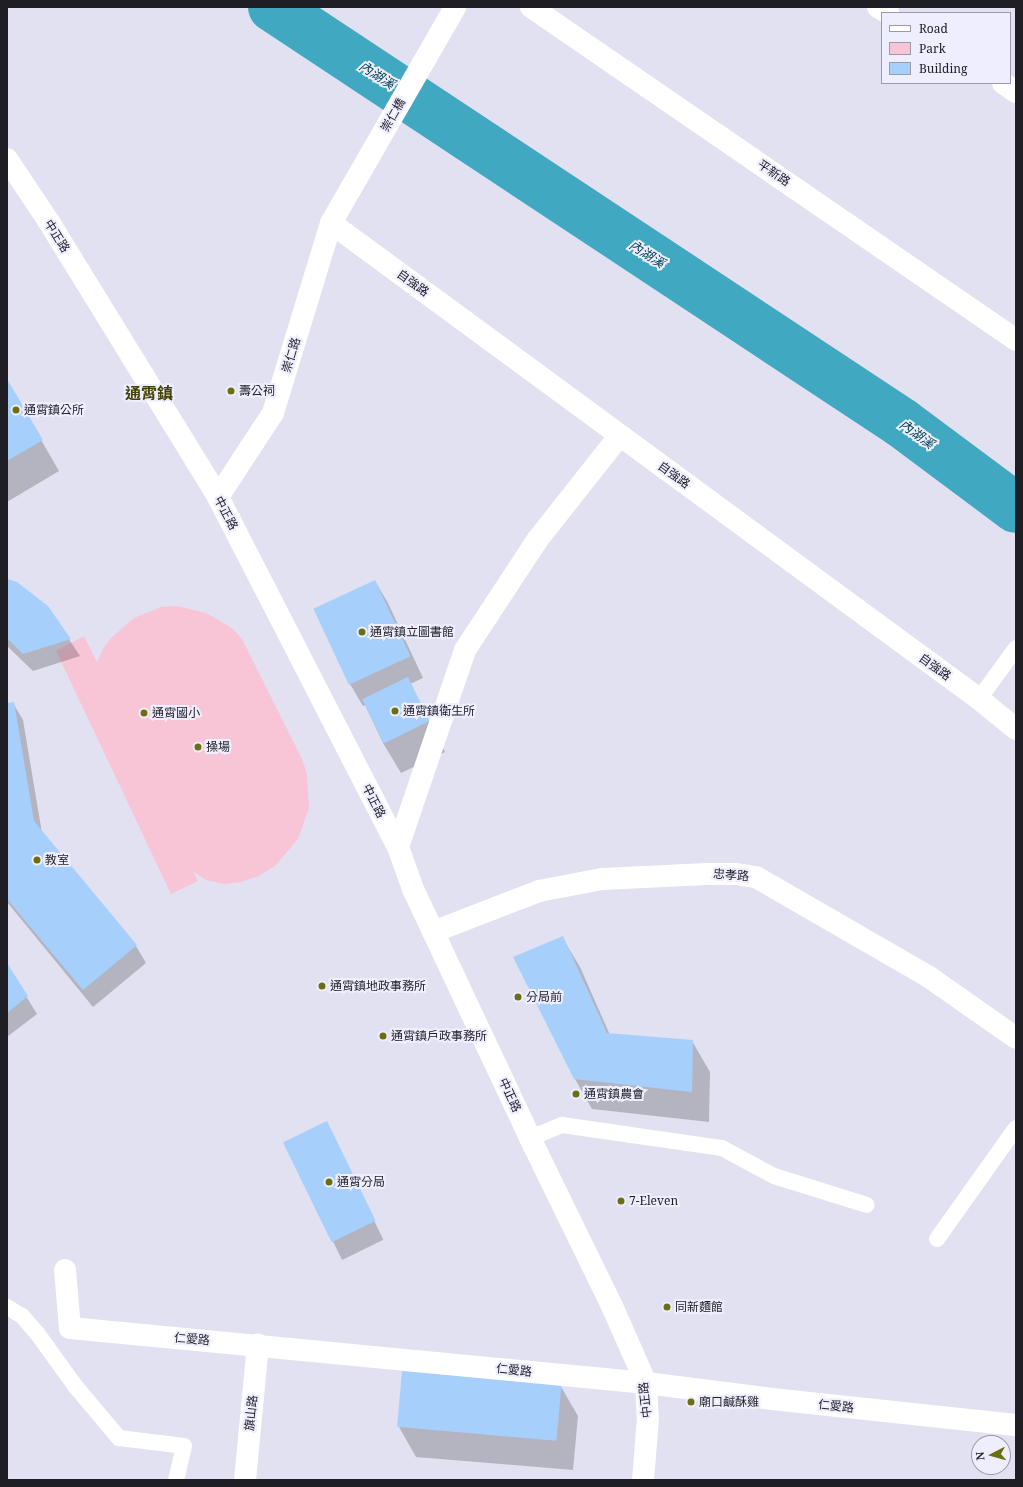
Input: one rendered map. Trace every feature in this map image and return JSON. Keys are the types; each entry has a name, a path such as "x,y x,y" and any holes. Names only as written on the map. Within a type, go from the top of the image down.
{"street":[{"name":"崇仁橋","path":"331,223 455,7"},
{"name":"平新路","path":"531,7 1016,340"},
{"path":"1004,84 1016,92"},
{"name":"中正路","path":"7,159 49,222 218,497 398,847 413,889 530,1138 612,1306 646,1383 648,1418 643,1480"},
{"name":"自強路","path":"331,223 978,699 1016,729"},
{"name":"崇仁路","path":"218,497 273,413 331,223"},
{"path":"398,847 465,650 538,539 620,435"},
{"name":"忠孝路","path":"433,932 539,891 602,879 707,874 736,874 756,877 929,977 1016,1038"},
{"name":"仁愛路","path":"65,1270 70,1328 646,1383 772,1399 1016,1424"},
{"name":"旗山路","path":"245,1480 258,1345"}],"lane":[{"path":"978,699 1016,648"},
{"path":"530,1138 562,1125 722,1148 774,1176 867,1205"},
{"path":"937,1239 1016,1128"},
{"path":"7,1307 22,1316 37,1333 76,1387 119,1438 184,1446 176,1480"}],"green space":[{"path":"177,606 206,613 232,628 242,639 302,759 307,774 309,808 298,839 276,865 259,876 241,882 223,884 206,880 193,871 198,881 171,894 56,651 84,636 97,662 103,649 111,638 134,618 161,607"}],"building":[{"name":"通霄鎮公所","path":"7,379 43,440 7,461"},
{"path":"7,579 17,582 48,606 71,639 23,654 7,638"},
{"name":"通霄鎮立圖書館","path":"375,580 410,656 349,685 313,609"},
{"name":"通霄鎮衛生所","path":"408,677 429,721 384,743 362,699"},
{"name":"教室","path":"14,702 34,821 137,945 83,990 7,899 7,703"},
{"path":"563,936 607,1033 693,1040 692,1092 574,1079 513,957"},
{"path":"7,963 28,996 7,1013"},
{"name":"通霄分局","path":"327,1121 376,1221 332,1242 283,1142"},
{"path":"402,1371 561,1385 557,1441 397,1427"}],"waterway":[{"name":"內湖溪","path":"273,7 902,423 1016,508"}],"place":[{"name":"壽公祠","path":"231,391"},
{"name":"通霄鎮公所","path":"16,410"},
{"name":"通霄鎮立圖書館","path":"362,632"},
{"name":"通霄鎮衛生所","path":"395,711"},
{"name":"通霄國小","path":"144,713"},
{"name":"操場","path":"198,747"},
{"name":"教室","path":"37,860"},
{"name":"通霄鎮地政事務所","path":"322,986"},
{"name":"分局前","path":"518,997"},
{"name":"通霄鎮戶政事務所","path":"383,1036"},
{"name":"通霄鎮農會","path":"576,1094"},
{"name":"通霄分局","path":"329,1182"},
{"name":"7-Eleven","path":"621,1201"},
{"name":"同新麵館","path":"667,1307"},
{"name":"廟口鹹酥雞","path":"691,1402"}],"district":[{"name":"通霄鎮","path":"149,393"}]}
